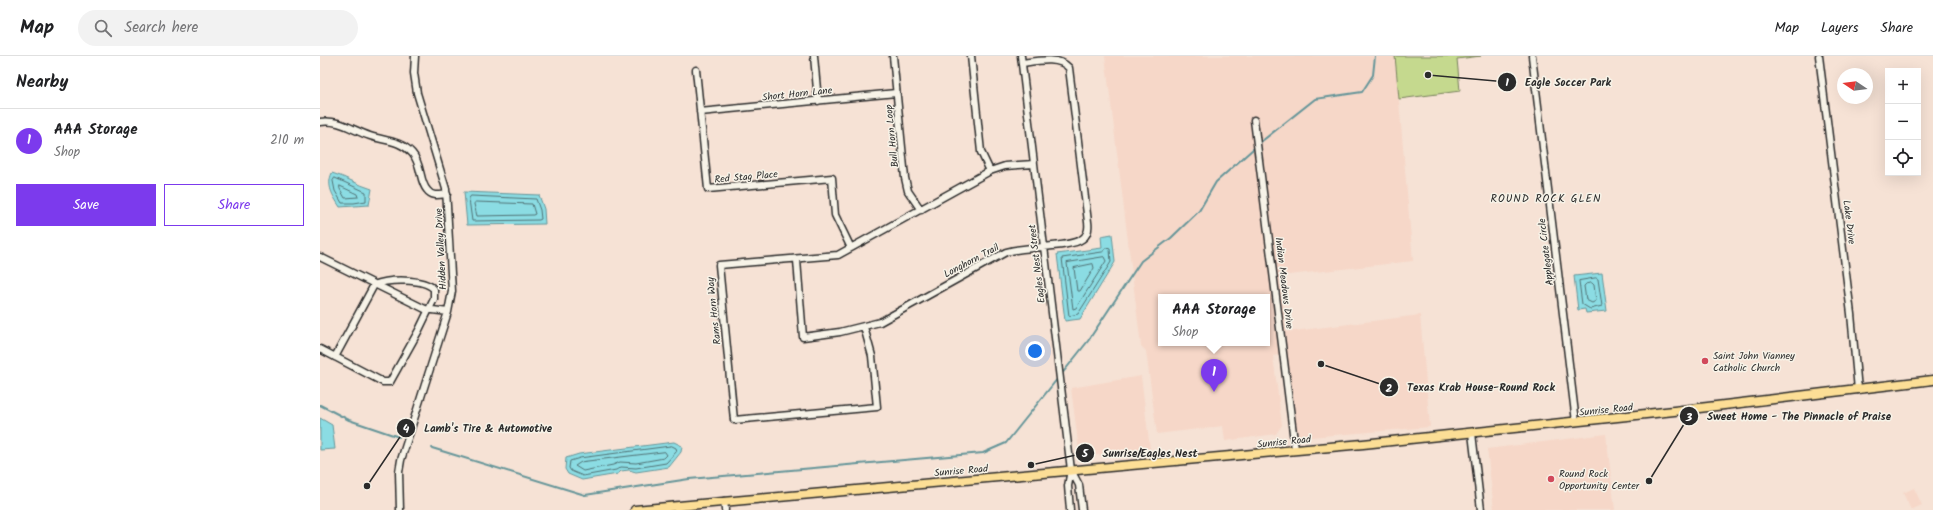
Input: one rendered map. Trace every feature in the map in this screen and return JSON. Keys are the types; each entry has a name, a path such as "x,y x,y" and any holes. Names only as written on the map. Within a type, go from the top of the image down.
{"main road":[{"name":"Sunrise Road","path":"635,510 1472,433 1858,390 1933,380"}],"street":[{"name":"Hidden Valley Drive","path":"400,510 399,478 401,460 448,312 452,291 447,194 417,93 414,73 415,56"},
{"path":"814,56 818,101"},
{"name":"Bull Horn Loop","path":"894,56 896,93 905,178 908,191 921,210"},
{"path":"971,56 981,152 990,172"},
{"name":"Applegate Circle","path":"1532,56 1576,422"},
{"name":"Lake Drive","path":"1819,56 1851,314 1858,390"},
{"name":"Eagles Nest Street","path":"1022,59 1071,470 1068,486 1070,510"},
{"name":"Longhorn Trail","path":"797,260 803,337 864,327 880,322 995,257 1016,248 1044,246 1080,240 1087,234 1088,222 1069,68 1061,60 1022,59"},
{"name":"Red Stag Place","path":"696,70 708,189 832,178 835,214 851,248"},
{"name":"Short Horn Lane","path":"700,112 896,93"},
{"path":"320,122 331,120 371,137 389,140 404,146 413,154 418,162 426,189 431,194 447,194"},
{"name":"Indian Meadows Drive","path":"1254,120 1296,449"},
{"name":"Rams Horn Way","path":"864,327 872,356 877,407 734,420 719,265 797,260 838,255 990,172 1005,166 1034,164"},
{"path":"320,258 374,285 429,309 448,312"},
{"path":"320,349 335,357 383,382 390,382 429,309 435,295 432,287 403,280 382,282 374,285 335,357"},
{"path":"1472,433 1481,510"},
{"name":"Eagles Nest Street","path":"1071,470 1079,485 1082,510"},
{"path":"724,501 725,510"}],"shaded area":[{"path":"1105,56 1395,56 1413,261 1280,276 1286,332 1420,315 1430,427 1298,438 1287,353 1273,356 1282,425 1276,434 1225,441 1223,426 1157,434 1146,351 1141,346"},
{"path":"1141,376 1150,449 1087,456 1079,450 1071,388"},
{"name":"Round Rock Opportunity Center","path":"1606,434 1615,510 1494,510 1487,449"},
{"path":"1914,488 1922,505 1911,510 1903,493"}],"green space":[{"path":"1395,56 1481,56 1457,59 1460,91 1399,99"}],"water":[{"path":"332,173 372,189 369,205 340,207 330,187 330,178"},
{"path":"464,192 539,195 544,209 545,224 467,225"},
{"path":"1112,234 1115,262 1080,319 1065,321 1057,254 1102,248 1101,236"},
{"path":"1602,273 1607,311 1586,313 1585,309 1578,310 1574,276"},
{"path":"320,418 332,425 335,449 320,450"},
{"path":"674,442 682,446 681,452 669,467 636,472 629,470 621,471 618,474 582,480 568,474 565,469 566,458 579,454"}],"waterway":[{"path":"1061,375 1088,341 1141,261 1171,238 1199,211 1216,182 1262,141 1315,99 1362,92 1373,75 1375,56"},
{"path":"432,448 585,495 689,479 983,453 1006,443 1058,378"},
{"path":"320,405 349,420 399,437"}],"place":[{"name":"Eagle Soccer Park","path":"1428,75"},
{"name":"Saint John Vianney Catholic Church","path":"1705,361"},
{"name":"Texas Krab House-Round Rock","path":"1321,364"},
{"name":"AAA Storage","path":"1214,392"},
{"name":"Sunrise/Eagles Nest","path":"1031,465"},
{"name":"Round Rock Opportunity Center","path":"1551,479"},
{"name":"Sweet Home - The Pinnacle of Praise","path":"1649,481"},
{"name":"Lamb's Tire & Automotive","path":"367,486"}],"district":[{"name":"ROUND ROCK GLEN","path":"1546,198"}]}
